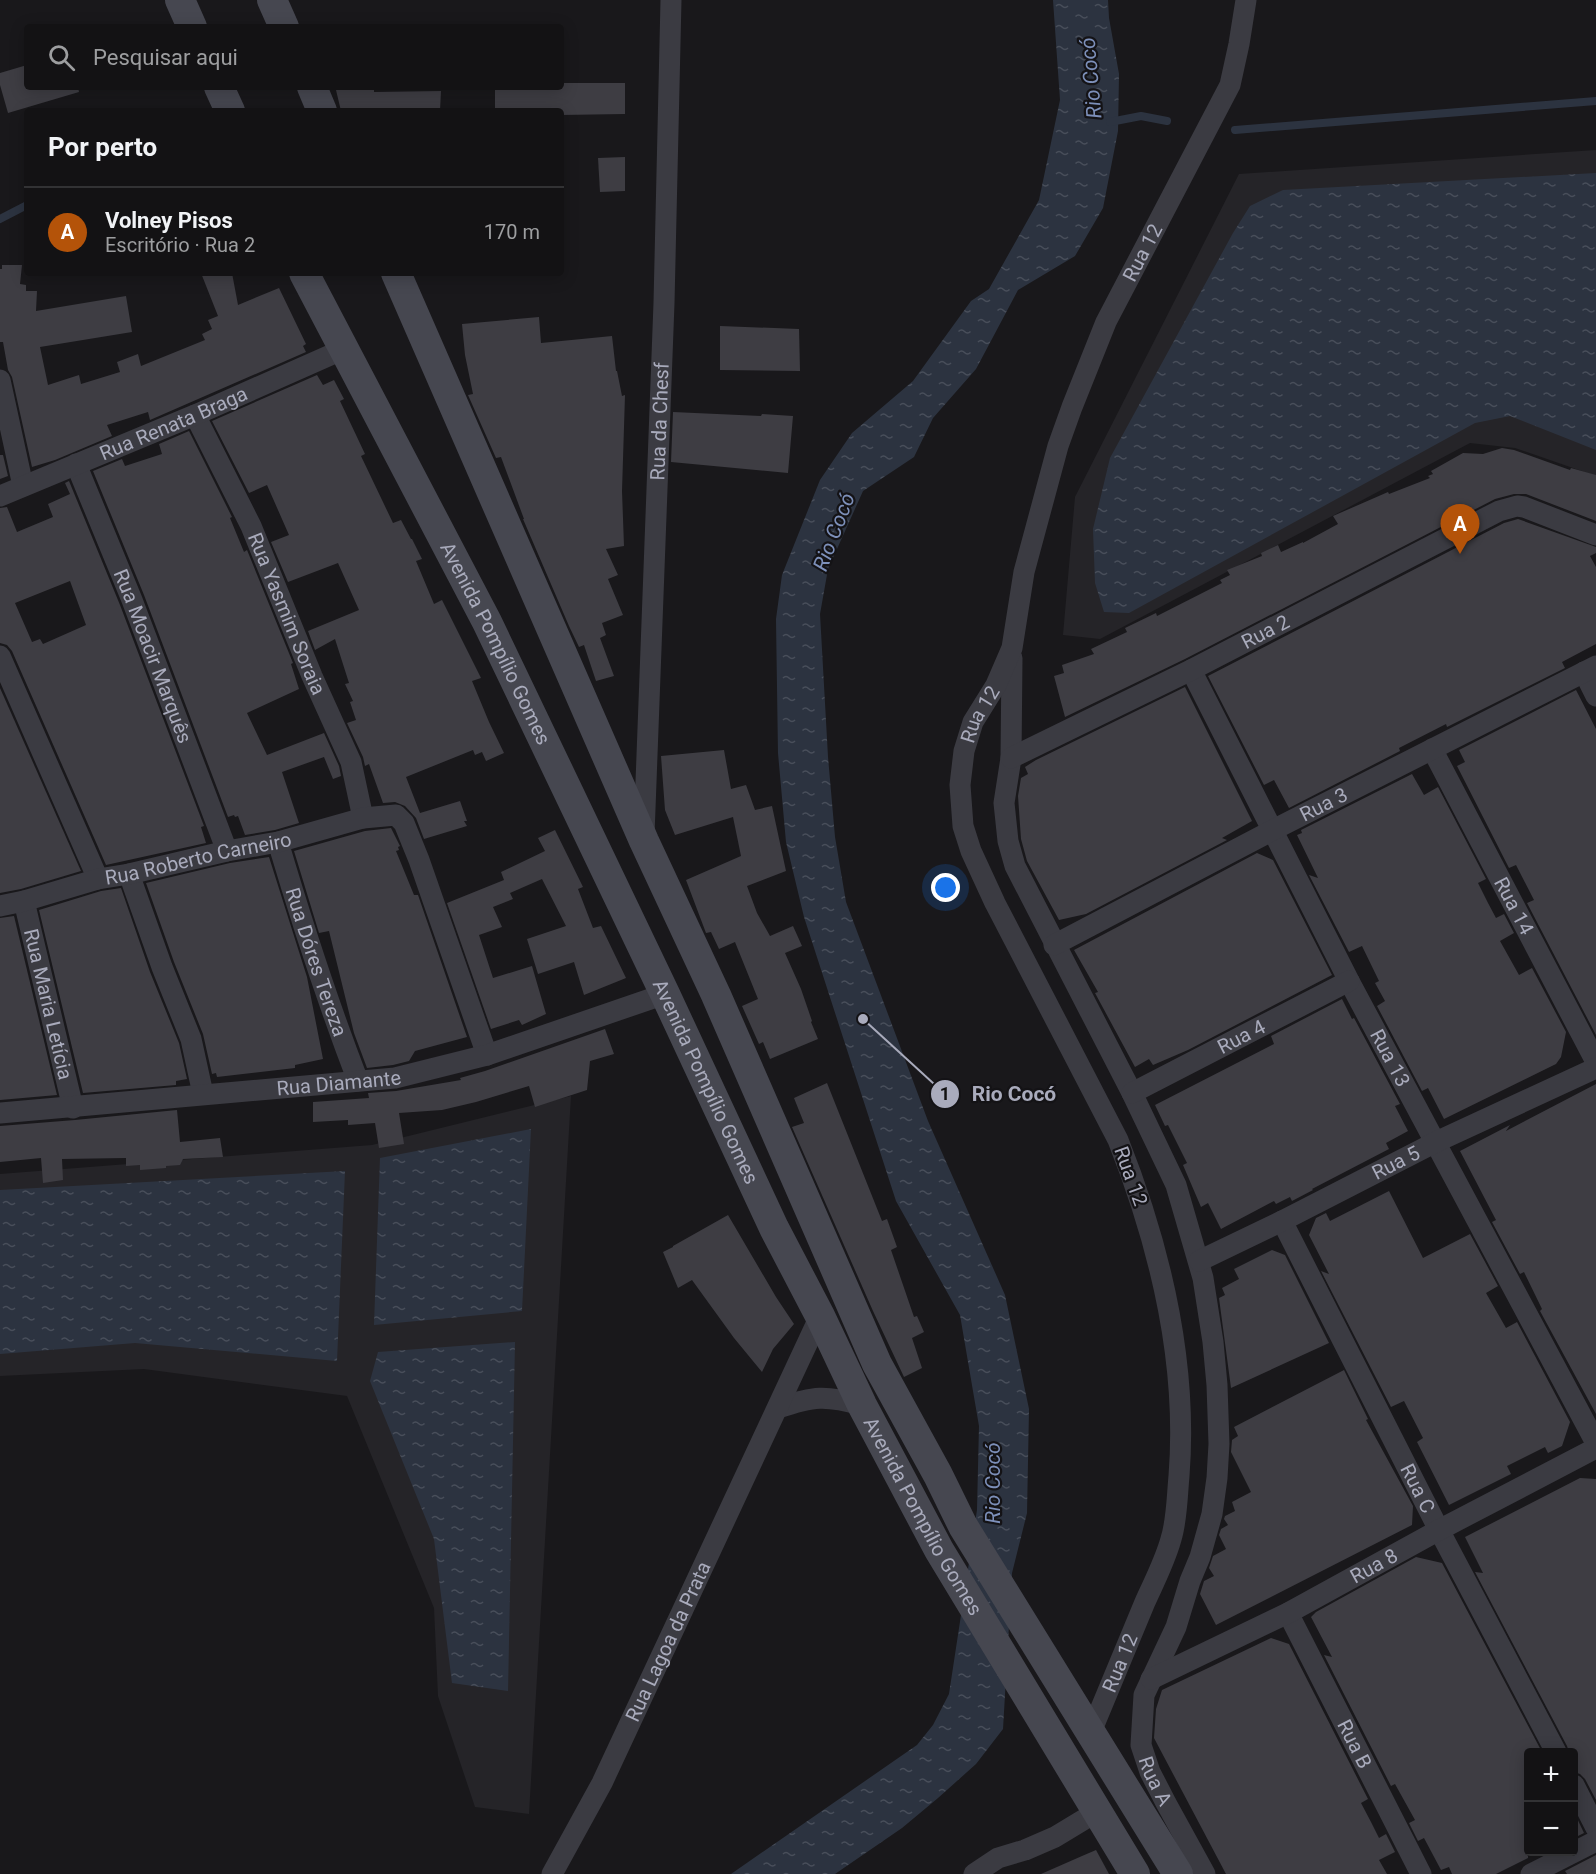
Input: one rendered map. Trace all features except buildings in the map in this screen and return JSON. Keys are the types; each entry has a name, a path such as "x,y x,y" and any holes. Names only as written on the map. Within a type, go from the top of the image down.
{"main road":[{"path":"180,0 191,24"},
{"path":"272,0 283,24"},
{"path":"220,90 229,108"},
{"path":"313,90 321,108"},
{"name":"Avenida Pompílio Gomes","path":"306,276 487,622 774,1228 820,1316 862,1405 939,1550 1135,1874"},
{"name":"Avenida Pompílio Gomes","path":"397,276 644,841 716,995 877,1364 938,1475 963,1526 1178,1874"}],"street":[{"name":"Rua da Chesf","path":"644,841 664,303 671,0"},
{"name":"Rua 12","path":"1151,1679 1176,1627 1212,1514 1220,1444 1213,1342 1199,1261 1176,1185 1132,1093 1015,866 1008,841 1004,802 1011,758 1012,648 1024,572 1058,446 1106,322 1230,85 1246,0"},
{"name":"Rua Renata Braga","path":"0,496 195,415 344,349"},
{"path":"0,380 23,486"},
{"name":"Rua Yasmim Soraia","path":"195,415 251,526 312,676 351,762 363,818"},
{"name":"Rua Moacir Marquês","path":"76,464 136,610 227,851"},
{"name":"Rua 2","path":"1011,758 1191,670 1498,511 1517,506 1596,535"},
{"name":"Rua 12","path":"1012,648 996,686 973,722 964,751 960,785 963,825 971,851 995,903 1113,1130 1134,1181 1150,1229 1162,1280 1172,1330 1181,1412 1181,1454 1172,1538 1086,1724"},
{"path":"0,657 98,879"},
{"path":"1590,669 1596,696"},
{"name":"Rua 3","path":"1054,945 1273,830 1590,669"},
{"name":"Rua 13","path":"1191,670 1349,981 1596,1443"},
{"name":"Rua 14","path":"1432,749 1596,1062"},
{"name":"Rua Roberto Carneiro","path":"0,906 24,902 98,879 278,842 363,818 396,814 404,823 419,860 487,1055"},
{"name":"Rua Dóres Tereza","path":"278,842 340,1035 358,1081"},
{"path":"129,874 162,967 191,1039 203,1094"},
{"name":"Rua Maria Letícia","path":"24,902 73,1108"},
{"name":"Rua 4","path":"1132,1093 1349,981"},
{"name":"Rua Diamante","path":"0,1113 395,1078 487,1055 665,994"},
{"name":"Rua 5","path":"1199,1261 1436,1142 1596,1068"},
{"name":"Rua C","path":"1282,1221 1439,1530 1554,1748"},
{"name":"Rua Lagoa da Prata","path":"552,1874 602,1783 820,1316"},
{"path":"778,1408 806,1399 824,1398 862,1405"},
{"name":"Rua 8","path":"1151,1679 1288,1613 1439,1530 1596,1448"},
{"name":"Rua B","path":"1288,1613 1421,1874"},
{"name":"Rua A","path":"1151,1679 1144,1695 1141,1745 1155,1782 1205,1874"},
{"path":"1578,1793 1596,1828"},
{"path":"974,1874 998,1858 1025,1850 1055,1836 1098,1811"},
{"path":"1532,1874 1596,1841"}],"shaded area":[{"path":"1596,150 1596,476 1515,448 1470,443 1100,639 1063,635 1075,497 1239,174"},
{"path":"571,1096 529,1814 475,1807 438,1696 434,1608 347,1396 144,1369 0,1376 0,1174 372,1145"}],"water":[{"name":"Rio Cocó","path":"1053,0 1108,0 1119,74 1118,131 1103,208 1075,256 1018,290 976,369 933,418 914,457 863,491 828,569 820,614 835,837 846,902 928,1121 1005,1295 1029,1409 1027,1513 1012,1573 1003,1729 976,1764 938,1798 902,1828 835,1874 731,1874 917,1745 933,1725 949,1694 977,1510 979,1426 960,1315 896,1201 804,917 786,842 778,753 776,619 782,575 820,480 852,433 913,381 971,301 989,289 1039,200 1060,100"},
{"path":"1596,173 1596,450 1510,416 1475,423 1129,613 1104,612 1095,583 1093,529 1110,458 1250,206 1283,190"},
{"path":"531,1129 522,1311 374,1325 380,1158"},
{"path":"345,1171 337,1361 135,1343 0,1354 0,1190"},
{"path":"515,1342 508,1691 452,1683 434,1539 370,1381 378,1352"}],"waterway":[{"path":"1235,130 1596,101"},
{"path":"1110,122 1141,116 1167,121"},
{"path":"0,219 24,207"}],"place":[{"name":"Volney Pisos","path":"1460,554"},
{"name":"Rio Cocó","path":"863,1019"}]}
